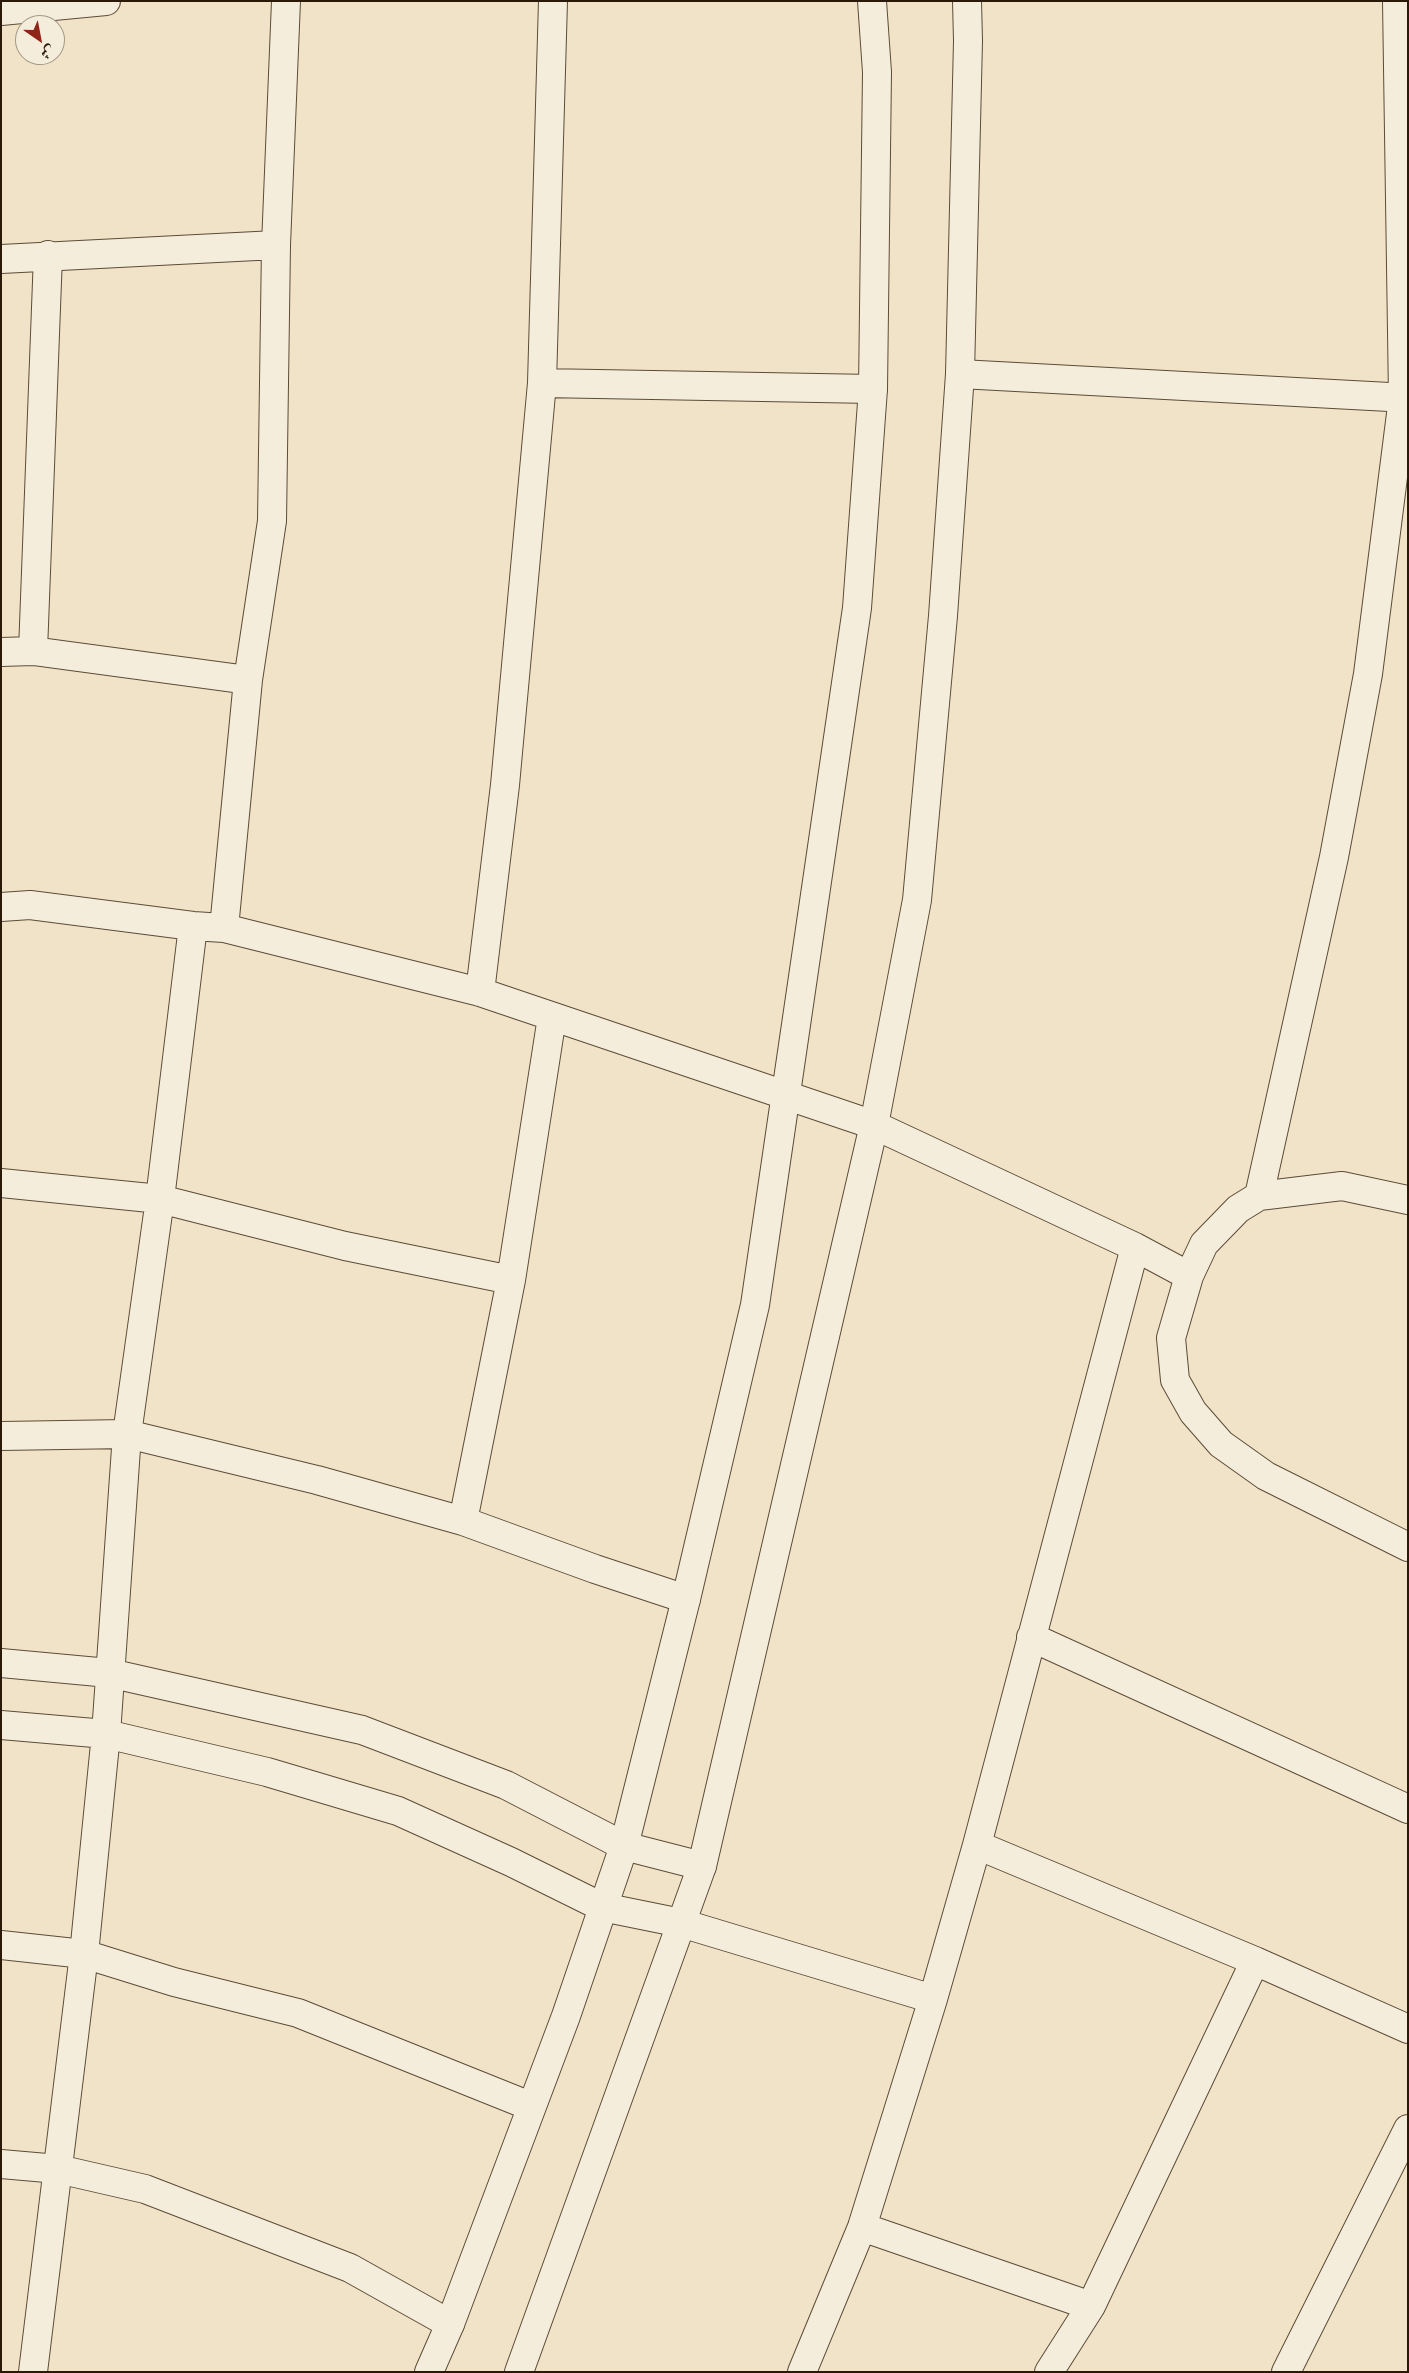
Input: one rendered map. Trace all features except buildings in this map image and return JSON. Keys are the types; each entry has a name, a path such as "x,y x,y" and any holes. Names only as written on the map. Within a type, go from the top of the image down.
{"street":[{"path":"1,11 106,1"},
{"path":"224,928 248,680 272,521 276,245 286,1"},
{"path":"480,992 505,785 542,383 553,1"},
{"path":"429,2372 450,2324 530,2106 566,2016 624,1846 686,1599 755,1305 858,608 874,389 877,72 872,1"},
{"path":"519,2372 702,1866 874,1125 917,900 943,616 960,374 968,42 967,1"},
{"path":"1258,1196 1334,857 1368,674 1405,398 1397,1"},
{"path":"1,259 48,255 276,245"},
{"path":"33,651 48,255"},
{"path":"960,374 1405,398"},
{"path":"542,383 874,389"},
{"path":"1,652 33,651 248,680"},
{"path":"1,907 30,905 192,926 224,928 480,992 874,1125 1134,1247 1188,1276"},
{"path":"33,2372 84,1954 106,1734 127,1434 160,1200 192,926"},
{"path":"463,1521 511,1280 552,1017"},
{"path":"1,1183 160,1200 345,1246 511,1280"},
{"path":"1408,1200 1342,1186 1258,1196 1238,1209 1204,1244 1188,1276 1171,1338 1175,1380 1193,1412 1221,1444 1266,1476 1408,1548"},
{"path":"802,2372 862,2227 933,1998 977,1845 1134,1247"},
{"path":"1,1436 127,1434 316,1480 463,1521 686,1599"},
{"path":"1032,1637 1408,1810"},
{"path":"1,1663 109,1673 362,1730 506,1785 624,1846 702,1866"},
{"path":"1,1725 106,1734 267,1772 398,1811 602,1906 681,1923 933,1998"},
{"path":"977,1845 1256,1961 1408,2029"},
{"path":"1,1945 84,1954 174,1982 298,2014 530,2106"},
{"path":"1050,2372 1091,2306 1256,1961"},
{"path":"1286,2372 1408,2129"},
{"path":"1,2164 58,2169 145,2189 350,2268 450,2324"},
{"path":"862,2227 1091,2306"}]}
